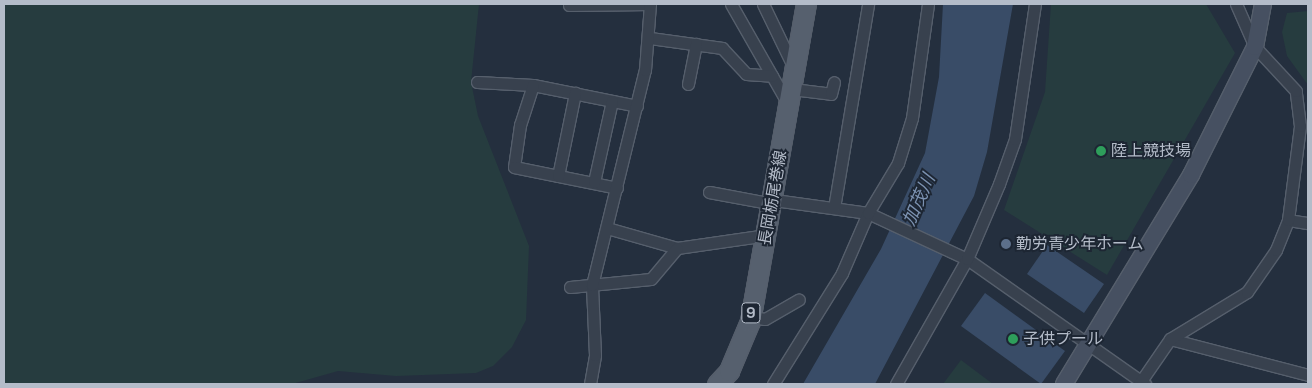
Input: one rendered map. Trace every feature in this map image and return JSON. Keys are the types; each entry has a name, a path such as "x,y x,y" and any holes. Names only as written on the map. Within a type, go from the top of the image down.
{"main road":[{"name":"長岡栃尾巻線","path":"717,384 728,370 750,317 773,202 806,4"}],"street":[{"path":"568,5 650,4 650,38 637,106 592,285 595,355 590,384"},
{"path":"731,4 772,76"},
{"path":"763,4 792,88"},
{"path":"834,208 868,4"},
{"path":"773,384 842,273 868,213 898,163 912,118 928,4"},
{"path":"896,384 967,258 1015,140 1035,4"},
{"path":"709,192 773,202 868,213 967,258 1142,383 1170,339 1247,292 1276,250 1288,220 1300,105 1288,79 1255,47 1236,4"},
{"path":"1064,384 1191,175 1255,47 1263,4"},
{"path":"650,38 722,48 746,74 772,76 792,88 832,94 834,82"},
{"path":"688,84 696,44"},
{"path":"477,82 533,85 637,106"},
{"path":"533,85 520,125 514,167 616,188"},
{"path":"558,176 575,93"},
{"path":"594,182 612,101"},
{"path":"1288,220 1308,223"},
{"path":"607,228 677,248 767,235"},
{"path":"570,287 651,279 677,248"},
{"path":"750,317 765,319 799,299"},
{"path":"1170,339 1308,375"}],"green space":[{"path":"4,4 479,4 471,82 478,116 529,246 526,320 512,347 493,366 476,373 396,376 338,371 292,384 4,384"},
{"name":"陸上競技場","path":"1051,4 1206,4 1235,53 1107,275 1004,210 1045,92"},
{"path":"1308,11 1308,85 1287,56 1282,32 1287,13"},
{"path":"961,360 993,384 943,384"}],"water":[{"name":"加茂川","path":"943,4 1013,4 987,152 974,196 875,384 803,384 881,249 925,153 939,77"},
{"path":"1047,245 1104,284 1084,313 1027,274"},
{"name":"子供プール","path":"985,293 1065,351 1041,384 961,326"}],"place":[{"name":"陸上競技場","path":"1101,151"},
{"name":"勤労青少年ホーム","path":"1006,244"},
{"name":"子供プール","path":"1013,339"}]}
